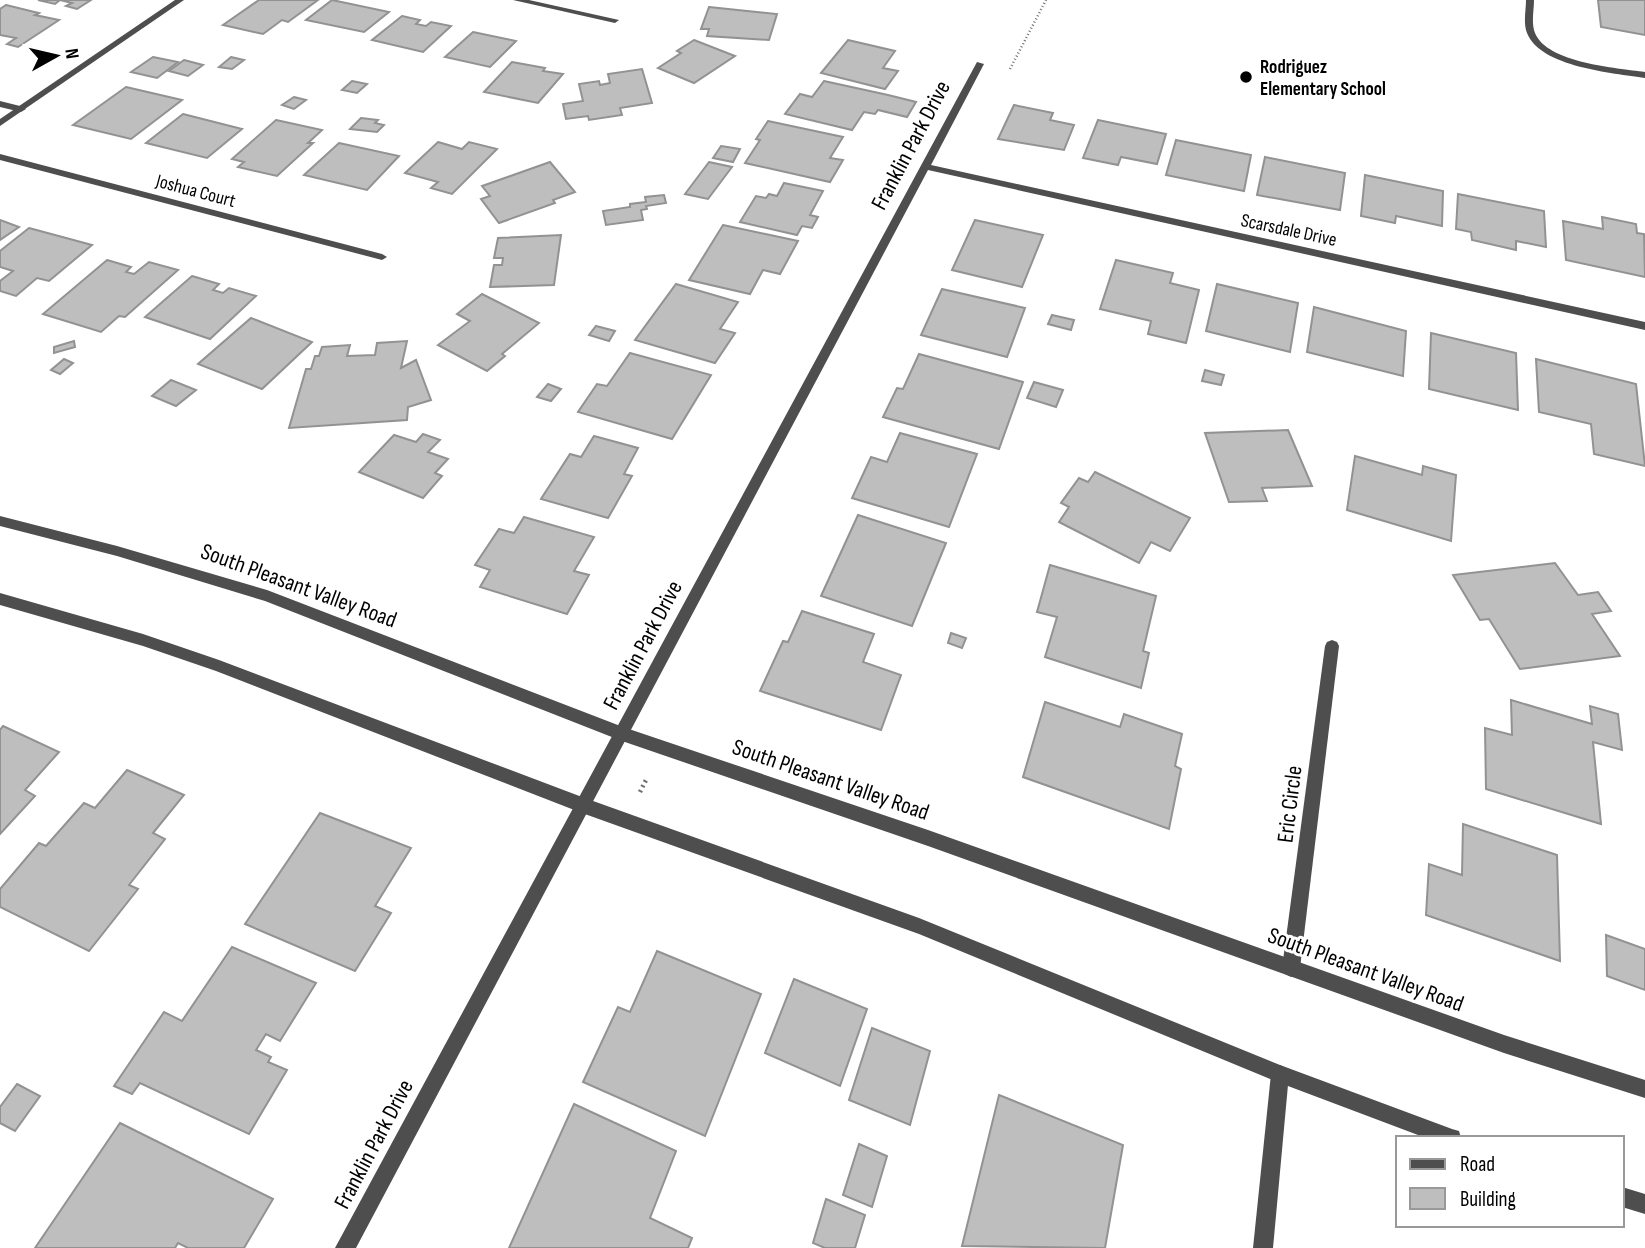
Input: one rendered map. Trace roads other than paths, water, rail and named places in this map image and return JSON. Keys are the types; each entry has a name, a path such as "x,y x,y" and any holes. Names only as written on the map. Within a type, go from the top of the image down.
{"street":[{"path":"0,123 180,0"},
{"path":"516,0 615,19"},
{"path":"1530,0 1531,33 1541,46 1582,64 1645,75"},
{"name":"Franklin Park Drive","path":"345,1248 980,64"},
{"path":"0,104 21,109"},
{"name":"Joshua Court","path":"0,157 382,257"},
{"name":"Scarsdale Drive","path":"926,167 1645,326"},
{"name":"South Pleasant Valley Road","path":"0,521 117,551 267,596 622,734 928,838 1504,1044 1645,1089"},
{"path":"0,599 143,640 219,666 582,805 919,926 1280,1074 1447,1136"},
{"name":"Eric Circle","path":"1291,968 1332,646"},
{"path":"1263,1248 1280,1074"},
{"path":"1624,1198 1645,1204"}],"place":[{"name":"Rodriguez Elementary School","path":"1246,77"}]}
